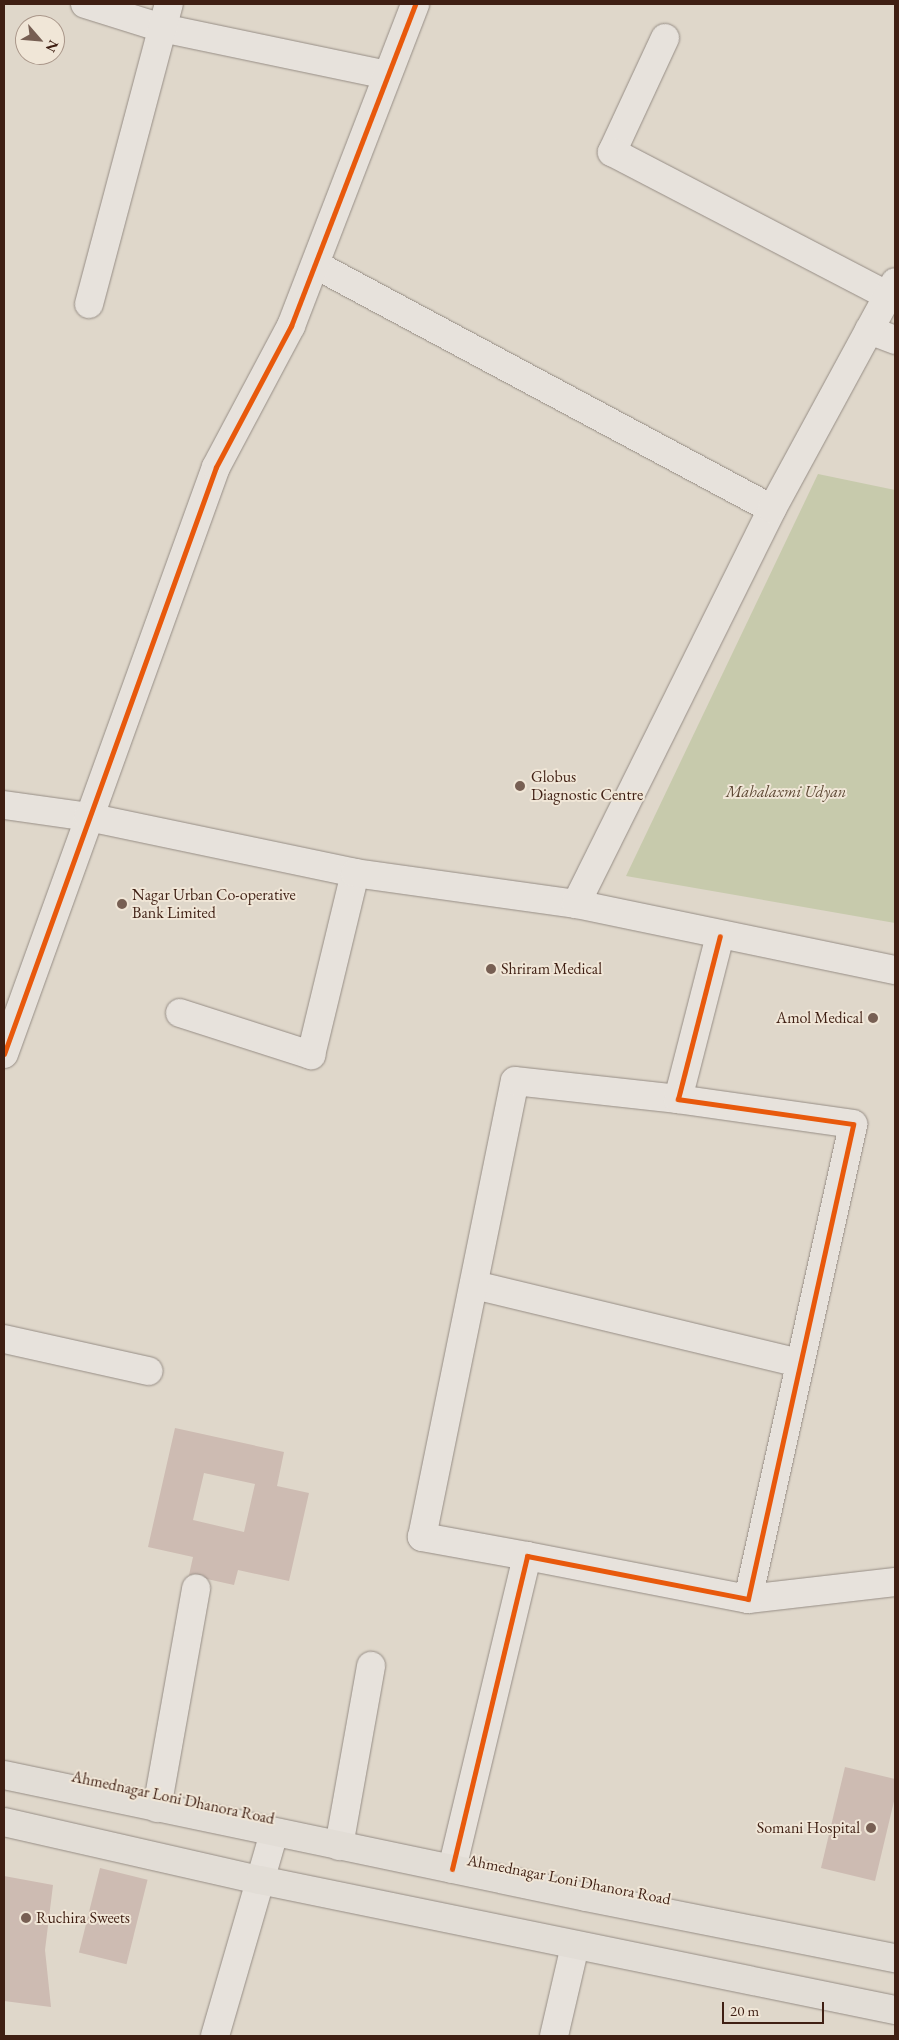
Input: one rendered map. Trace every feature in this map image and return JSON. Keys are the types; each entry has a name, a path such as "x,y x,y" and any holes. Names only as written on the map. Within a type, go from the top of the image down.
{"main road":[{"name":"Ahmednagar Loni Dhanora Road","path":"4,1775 274,1833 895,1958"},
{"path":"4,1822 260,1880 895,2010"}],"street":[{"path":"85,4 165,16 387,75"},
{"path":"4,1054 216,467 291,326 415,4"},
{"path":"89,304 165,16"},
{"path":"576,904 772,509 891,288 612,152 665,38"},
{"path":"316,265 772,509"},
{"path":"869,330 895,340"},
{"path":"4,805 88,817 355,873 576,904 720,936 895,970"},
{"path":"180,1013 311,1055 355,873"},
{"path":"678,1099 720,936"},
{"path":"748,1599 852,1124 678,1099 515,1081 422,1538 527,1556 748,1599 895,1582"},
{"path":"474,1285 800,1363"},
{"path":"4,1339 148,1370"},
{"path":"452,1869 527,1556"},
{"path":"157,1808 196,1588"},
{"path":"339,1846 371,1666"},
{"path":"215,2036 274,1833"},
{"path":"554,2036 576,1946"}],"green space":[{"name":"Mahalaxmi Udyan","path":"818,474 895,490 895,923 626,876"}],"building":[{"path":"175,1428 284,1452 277,1486 309,1493 289,1581 238,1570 234,1585 189,1575 193,1557 148,1547","holes":["204,1473 255,1484 244,1532 193,1520"]},
{"path":"845,1767 895,1779 895,1797 875,1881 821,1868"},
{"path":"100,1868 148,1880 126,1964 79,1952"},
{"name":"Ruchira Sweets","path":"4,1876 53,1885 45,1950 51,2007 4,2001"}],"cycle path":[{"path":"4,1054 216,467 291,326 415,4"},
{"path":"452,1869 527,1556 748,1599 853,1124 678,1099 720,936"}],"place":[{"name":"Globus Diagnostic Centre","path":"520,786"},
{"name":"Nagar Urban Co-operative Bank Limited","path":"122,904"},
{"name":"Shriram Medical","path":"491,969"},
{"name":"Amol Medical","path":"873,1018"},
{"name":"Somani Hospital","path":"871,1828"},
{"name":"Ruchira Sweets","path":"26,1918"}]}
